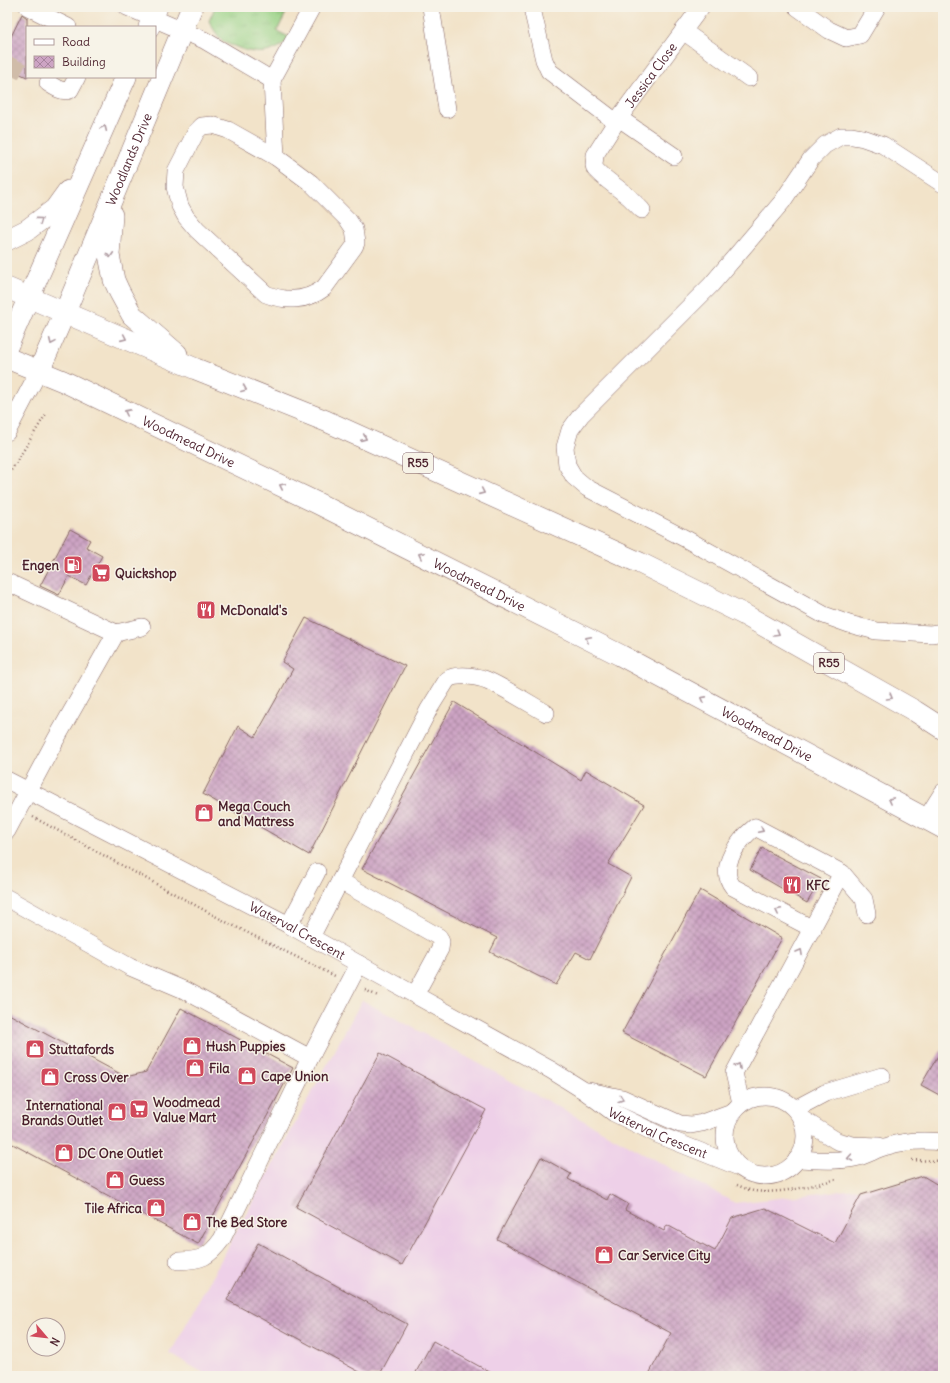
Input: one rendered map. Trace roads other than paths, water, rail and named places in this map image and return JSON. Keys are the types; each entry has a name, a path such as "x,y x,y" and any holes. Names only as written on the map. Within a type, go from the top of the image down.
{"main road":[{"name":"Woodlands Drive","path":"39,371 65,312 181,30 192,7"},
{"path":"7,347 126,78"},
{"path":"7,240 27,230 55,209 88,163"},
{"path":"116,188 111,221 109,255 114,280 132,315 196,369"},
{"name":"R55","path":"7,288 196,369 326,421 640,563 743,614 943,729"},
{"name":"Woodmead Drive","path":"7,358 63,381 317,503 620,655 934,823"},
{"path":"915,712 943,713"}],"street":[{"path":"28,7 66,26"},
{"path":"127,7 204,40 272,80"},
{"path":"276,158 272,80 312,7"},
{"path":"431,7 447,109"},
{"name":"Jessica Close","path":"642,210 629,196 595,169 595,155 617,120 701,7"},
{"path":"797,7 829,30 846,38 860,35 877,7"},
{"name":"Jessica Close","path":"533,13 544,60 549,71 617,120 674,156"},
{"name":"Jessica Close","path":"683,31 750,78"},
{"path":"48,83 60,90 67,91 70,90 76,78"},
{"path":"202,126 212,126 228,130 276,158 311,183 348,220 354,229 356,238 354,247 324,288 318,293 301,299 290,300 276,298 266,294 197,230 186,217 180,206 175,187 176,171 196,132 202,126"},
{"path":"943,184 883,145 863,138 841,136 825,145 811,159 782,202 711,285 581,415 570,430 565,447 567,465 574,477 587,488 686,539 824,615 849,624 876,631 931,634 943,632"},
{"path":"7,432 39,371"},
{"path":"7,582 116,633 142,627"},
{"path":"7,831 116,633"},
{"path":"311,937 430,709 447,680 451,677 462,675 488,680 546,713"},
{"name":"Waterval Crescent","path":"7,780 311,937 551,1070 583,1090 614,1113 658,1135 739,1167"},
{"path":"934,823 943,792"},
{"path":"813,929 733,888 729,882 727,870 735,848 744,836 755,827 842,873 864,899 867,914"},
{"path":"289,925 317,872"},
{"path":"737,1108 734,1074 842,873"},
{"path":"340,881 439,937 441,942 440,949 415,996"},
{"path":"7,898 130,967 190,993 310,1058"},
{"path":"178,1261 199,1259 207,1256 222,1239 310,1058 359,964"},
{"path":"798,1114 825,1092 882,1076"},
{"name":"Waterval Crescent","path":"583,1090 622,1098 680,1124 691,1125 702,1123 737,1108"},
{"path":"798,1114 805,1131 804,1143 797,1159 784,1171 772,1175 760,1176 749,1173 739,1167 731,1158 725,1141 727,1123 737,1108 752,1098 764,1095 786,1101 798,1114 837,1141 853,1145 887,1146"},
{"path":"797,1159 844,1160 859,1157 887,1146 906,1141 927,1140 943,1142"}],"tunnel":[{"path":"7,64 26,74"}],"place":[{"name":"Engen","path":"73,565"},
{"name":"Quickshop","path":"101,573"},
{"name":"McDonald's","path":"206,610"},
{"name":"Mega Couch and Mattress","path":"204,813"},
{"name":"KFC","path":"792,885"},
{"name":"Hush Puppies","path":"192,1046"},
{"name":"Stuttafords","path":"35,1049"},
{"name":"Fila","path":"195,1068"},
{"name":"Cape Union","path":"247,1076"},
{"name":"Cross Over","path":"50,1077"},
{"name":"Woodmead Value Mart","path":"139,1109"},
{"name":"International Brands Outlet","path":"117,1112"},
{"name":"DC One Outlet","path":"64,1153"},
{"name":"Guess","path":"115,1180"},
{"name":"Tile Africa","path":"156,1208"},
{"name":"The Bed Store","path":"192,1222"},
{"name":"Car Service City","path":"604,1255"}]}
